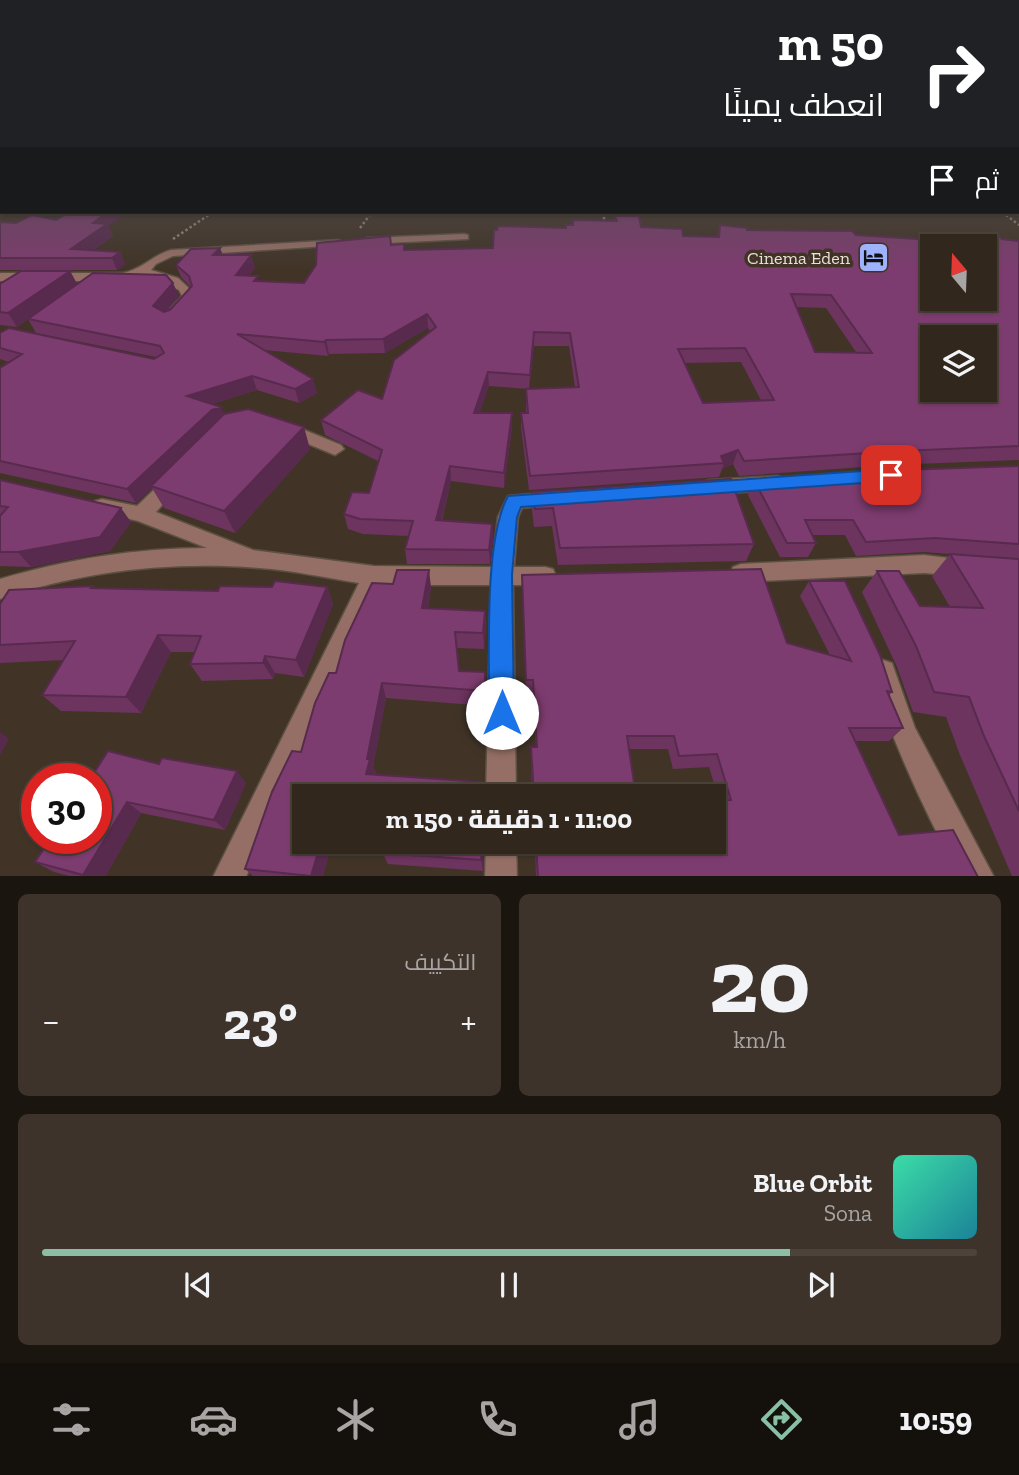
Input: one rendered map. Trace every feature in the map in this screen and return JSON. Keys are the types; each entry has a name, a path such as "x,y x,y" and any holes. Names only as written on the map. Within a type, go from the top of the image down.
{"street":[{"path":"0,277 123,277 144,272 160,257 171,253 222,248 464,237"},
{"path":"144,272 182,285 187,290 189,297 169,319"},
{"path":"78,292 97,278"},
{"path":"272,423 335,449"},
{"path":"141,514 189,467"},
{"path":"690,488 797,481"},
{"path":"501,784 502,575 508,517 515,500 571,498"},
{"path":"79,500 141,514 258,559"},
{"path":"0,589 33,577 85,566 156,557 258,559 374,575 569,576"},
{"path":"716,573 837,570 925,564 989,569"},
{"path":"837,570 848,595"},
{"path":"229,876 374,575"},
{"path":"871,644 904,734 977,876"},
{"path":"501,854 501,876"}],"path":[{"path":"160,257 179,233 210,214"},
{"path":"603,214 605,225 610,231"},
{"path":"1005,214 1019,225"}],"building":[{"path":"66,214 105,214 93,223 107,224 71,249 120,252 112,258 0,258 0,222 16,223 32,215 56,220"},
{"path":"615,216 639,216 641,227 682,229 683,236 719,237 720,225 747,230 852,231 856,235 920,239 920,312 998,312 998,235 1002,239 1019,241 1019,446 744,461 738,450 721,456 724,463 530,476 521,413 528,413 526,389 579,387 570,333 534,332 530,375 488,372 474,413 512,413 504,473 450,466 436,520 492,524 489,550 405,549 413,521 360,519 344,514 352,492 369,493 382,450 321,420 358,390 382,399 394,360 436,327 427,314 383,339 324,342 237,334 313,379 295,389 252,376 187,396 221,407 212,410 127,489 0,461 0,368 22,354 0,348 0,333 9,328 154,359 164,353 160,346 28,319 93,273 166,275 173,283 153,306 164,312 170,310 192,286 189,276 176,265 191,249 220,248 213,255 251,255 236,275 258,276 254,281 304,283 316,265 317,243 390,236 391,245 404,244 404,250 493,248 494,230 497,230 498,226 566,228 566,225 573,225 573,220 617,221","holes":["791,294 831,295 872,353 815,352","745,348 774,400 703,403 678,349"]},
{"path":"21,271 70,271 8,313 0,312 0,284"},
{"path":"248,409 304,427 224,511 151,486 224,414"},
{"path":"1019,466 1019,544 935,538 866,542 853,520 805,520 816,543 787,543 754,480 900,470"},
{"path":"731,479 754,544 560,548 553,508 535,509 532,492"},
{"path":"0,480 121,508 100,537 18,552 0,552 0,516 8,507 0,506"},
{"path":"950,554 1019,559 1019,811 969,697 934,692 916,646 877,571 899,571 920,606 983,608"},
{"path":"761,569 787,643 851,661 809,581 845,581 880,655 892,692 887,691 903,728 849,728 899,835 953,830 977,876 538,876 537,854 726,854 726,800 731,800 717,754 679,756 674,736 627,736 634,784 533,784 531,747 537,747 533,680 526,680 522,575"},
{"path":"397,570 429,570 422,608 485,611 483,633 455,632 459,671 485,672 485,691 382,683 366,774 486,784 292,784 292,854 317,854 311,876 245,869 272,792 292,751 301,752 315,703 329,673 336,673 345,640 372,583 393,584"},
{"path":"275,581 327,587 296,660 265,656 263,663 190,664 201,636 158,635 126,697 42,695 75,641 0,645 0,604 9,590 93,586 91,588 218,591 220,586 272,587"},
{"path":"108,751 159,764 162,758 237,771 214,820 127,802 112,827 112,763 100,763"},
{"path":"40,854 96,854 83,875 35,862"},
{"path":"396,854 482,854 481,860"}],"place":[{"name":"Cinema Eden","path":"873,258"}],"route":[{"path":"502,713 502,575 508,517 515,500 891,475"}]}
